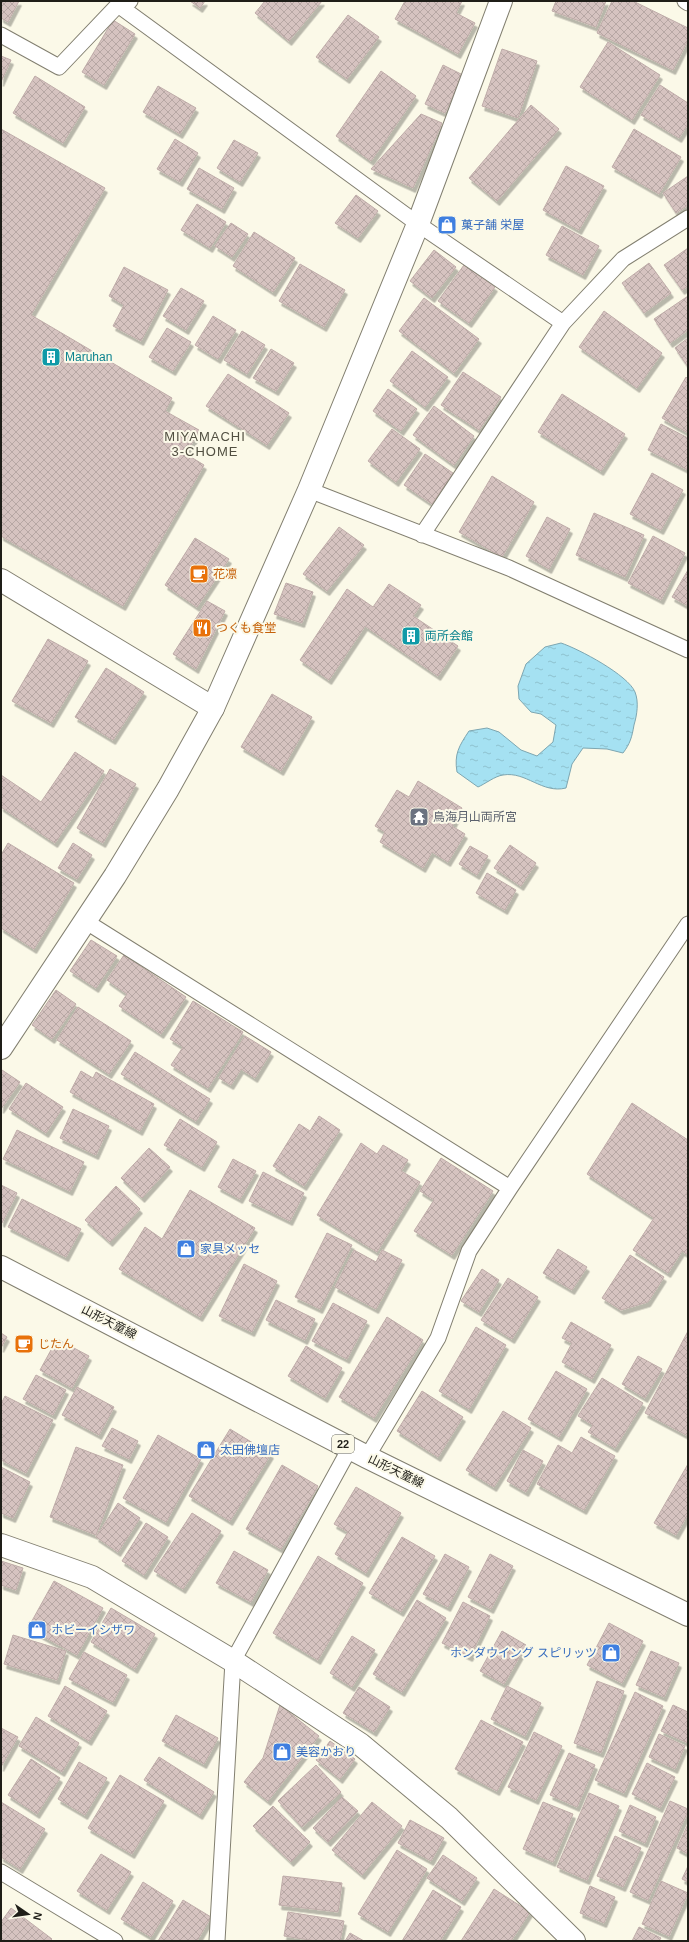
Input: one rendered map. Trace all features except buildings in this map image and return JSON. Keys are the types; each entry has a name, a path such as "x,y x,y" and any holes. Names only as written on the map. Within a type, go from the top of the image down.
{"street":[{"path":"1,1048 85,921 168,789 213,708 309,490 418,224 501,1"},
{"path":"1,580 213,708"},
{"name":"山形天童線","path":"1,1267 358,1452 688,1616"},
{"path":"1,1545 92,1577 233,1661 360,1744 449,1818 574,1941"}],"lane":[{"path":"1,35 58,67 124,3 418,224 563,323"},
{"path":"422,535 563,323 623,259 688,218"},
{"path":"309,490 509,568 688,650"},
{"path":"85,921 510,1188"},
{"path":"217,1941 233,1661 358,1452 438,1338 469,1251 688,924"},
{"path":"1,1872 115,1941"}],"water":[{"path":"561,643 602,663 631,685 637,700 637,713 627,747 623,753 607,749 583,748 572,764 566,788 549,788 519,776 511,775 503,775 493,778 478,787 457,772 456,766 458,750 469,731 487,728 499,732 521,750 537,756 553,742 556,725 541,714 531,712 519,699 518,686 526,664 545,647"}],"place":[{"name":"菓子舗 栄屋","path":"447,225"},
{"name":"Maruhan","path":"51,357"},
{"name":"花凛","path":"199,574"},
{"name":"つくも食堂","path":"202,628"},
{"name":"両所会館","path":"411,636"},
{"name":"鳥海月山両所宮","path":"419,817"},
{"name":"家具メッセ","path":"186,1249"},
{"name":"じたん","path":"24,1344"},
{"name":"太田佛壇店","path":"206,1450"},
{"name":"ホビーイシザワ","path":"37,1630"},
{"name":"ホンダウイング スピリッツ","path":"611,1653"},
{"name":"美容かおり","path":"282,1752"}],"district":[{"name":"MIYAMACHI 3-CHOME","path":"205,444"}]}
